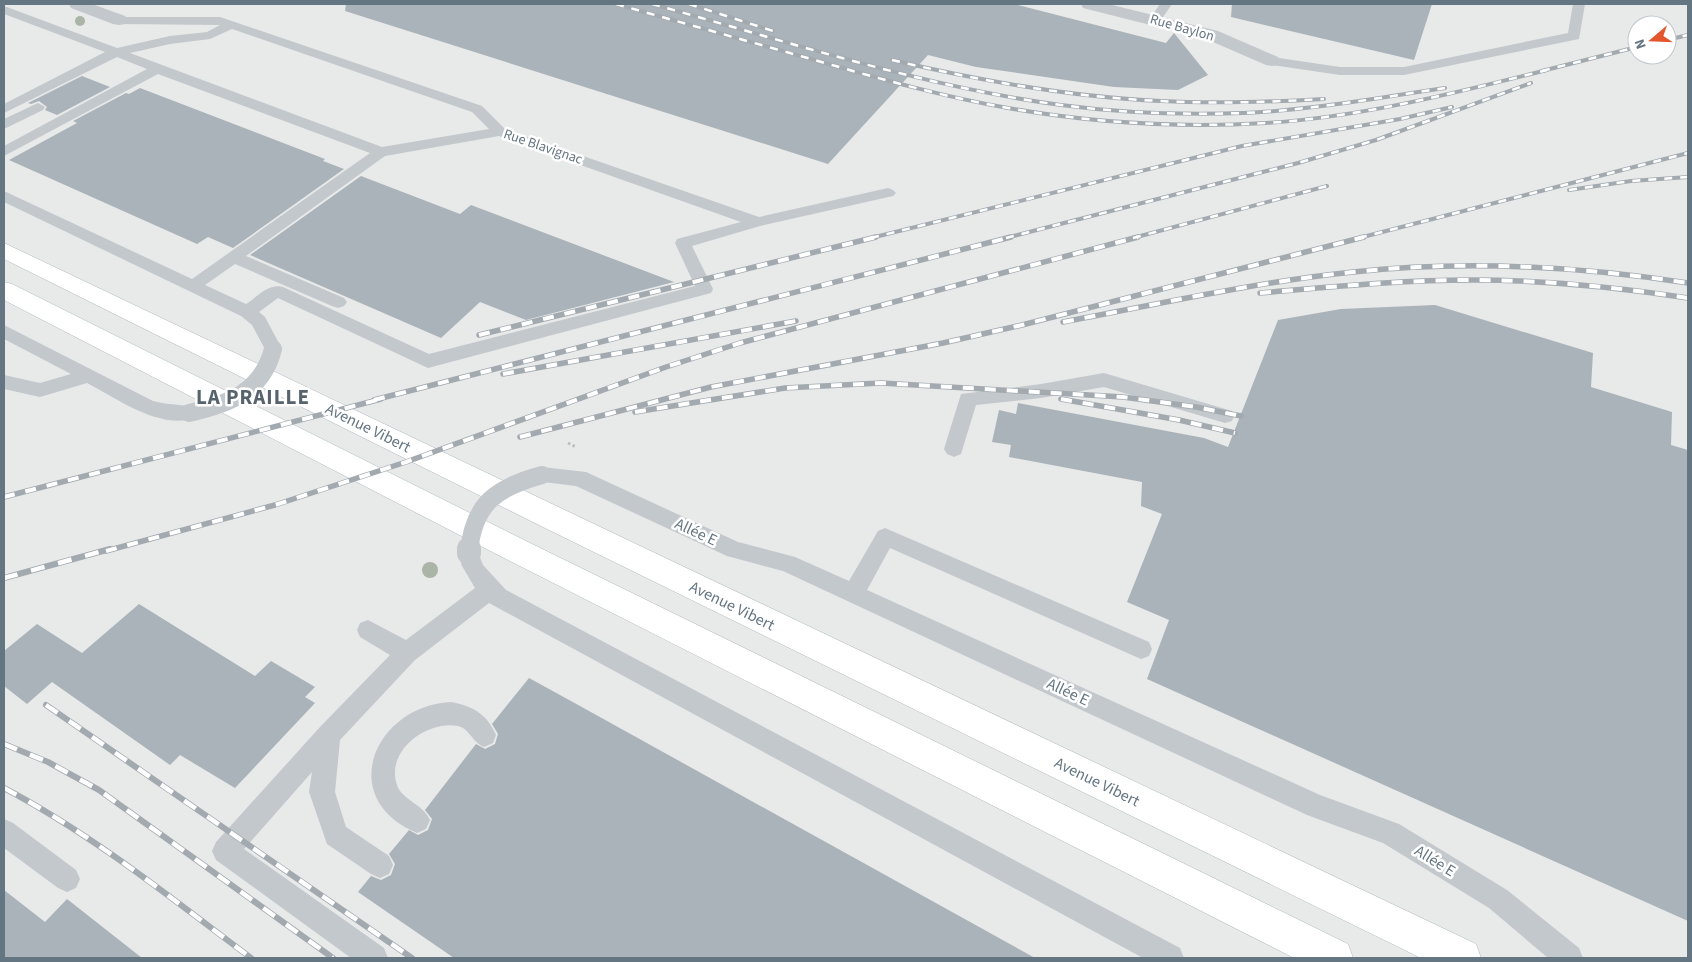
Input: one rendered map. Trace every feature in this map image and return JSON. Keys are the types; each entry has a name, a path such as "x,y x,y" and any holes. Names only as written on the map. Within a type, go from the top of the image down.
{"main road":[{"name":"Avenue Vibert","path":"4,250 553,520 1462,958"},
{"path":"4,290 527,556 1334,958"}],"street":[{"path":"77,4 120,20"},
{"name":"Rue Baylon","path":"1088,4 1212,35 1272,61"}],"lane":[{"path":"1155,20 1166,4"},
{"path":"1272,61 1340,71 1404,71 1574,36 1579,4"},
{"name":"Rue Blavignac","path":"4,10 381,152 500,132 758,222"},
{"path":"120,20 220,21 477,109 500,132"},
{"path":"120,20 146,34 170,40"},
{"path":"4,109 116,52 170,40 210,35 230,25"},
{"path":"4,152 157,69"},
{"path":"4,125 38,107"},
{"path":"193,286 381,152"},
{"path":"247,312 277,291 428,361 705,288 683,243 758,222 888,193"},
{"path":"4,196 247,312 259,321 273,349 269,365 252,388 220,405 190,412 167,412 148,407 4,331"},
{"path":"233,257 338,302"},
{"path":"4,382 40,390 87,376"},
{"path":"954,449 968,399 1041,391 1104,380 1225,416"},
{"name":"Allée E","path":"490,589 470,562 469,553 472,524 486,503 519,481 542,475 579,478 734,550 787,563 1316,806 1390,833 1498,899 1569,958"},
{"path":"854,594 885,537 1141,649"},
{"path":"374,958 225,851 407,652 490,589 516,606 1170,958"},
{"path":"368,630 407,652"},
{"path":"417,820 389,797 384,783 384,767 389,750 400,736 410,726 424,718 450,714 470,718 484,735"},
{"path":"330,734 322,792 336,835 380,865"},
{"path":"4,832 67,879"}],"shaded area":[{"path":"4,4 1688,4 1688,958 4,958"}],"building":[{"path":"346,4 1014,4 1166,43 1174,33 1208,75 1178,90 1114,87 976,67 928,55 828,164 345,11"},
{"path":"1232,4 1432,4 1414,60 1231,17"},
{"path":"82,76 110,87 57,115 45,110 47,107 39,101 31,104 28,103"},
{"path":"140,88 325,159 323,161 344,169 233,248 208,237 197,244 9,160 77,123 73,121 126,93 129,94"},
{"path":"361,176 460,214 471,205 674,282 526,320 480,302 441,338 250,255"},
{"path":"1435,305 1593,353 1591,387 1672,412 1671,445 1688,450 1688,921 1147,679 1169,620 1127,602 1162,514 1141,506 1142,482 1009,457 1011,445 992,442 999,410 1016,414 1018,403 1204,438 1228,447 1278,320 1341,309"},
{"path":"139,604 255,676 271,661 315,687 305,697 315,703 235,788 180,755 170,765 52,682 27,704 4,686 4,651 37,624 82,653"},
{"path":"529,678 1035,958 454,958 358,892 371,876 381,880 391,875 395,864 389,854 409,830 418,835 428,830 432,819 425,810 476,744 485,749 495,744 498,734 492,724"},
{"path":"4,890 45,922 67,899 142,958 4,958"}],"railway":[{"path":"616,4 960,99 1040,113 1104,121 1201,125 1302,120 1408,103 1547,70"},
{"path":"652,4 907,75 1010,97 1084,108 1152,113 1244,113 1370,100 1445,88"},
{"path":"689,4 773,31"},
{"path":"1677,38 1688,35"},
{"path":"1542,71 1627,50"},
{"path":"892,60 959,75 1093,96 1182,102 1263,102 1324,99"},
{"path":"1006,238 1298,163 1376,140 1531,83"},
{"path":"871,238 1242,146 1400,119 1452,107"},
{"path":"1359,238 1688,153"},
{"path":"1569,190 1631,181 1688,177"},
{"path":"1133,238 1327,186"},
{"path":"479,335 876,237"},
{"path":"374,400 1011,237"},
{"path":"106,551 275,505 406,462 666,367 740,343 1138,237"},
{"path":"520,437 711,387 943,343 1022,325 1364,237"},
{"path":"1063,322 1280,282 1395,268 1479,266 1563,269 1605,272 1688,283"},
{"path":"1260,293 1340,286 1472,280 1580,285 1688,298"},
{"path":"503,374 796,321"},
{"path":"635,412 785,388 881,383 1123,397 1196,407 1241,416"},
{"path":"4,497 381,399"},
{"path":"1061,399 1179,420 1235,433"},
{"path":"4,578 110,549"},
{"path":"46,705 412,958"},
{"path":"4,744 48,762 99,790 333,958"},
{"path":"4,788 37,806 100,847 251,958"}],"district":[{"name":"LA PRAILLE","path":"253,397"}]}
